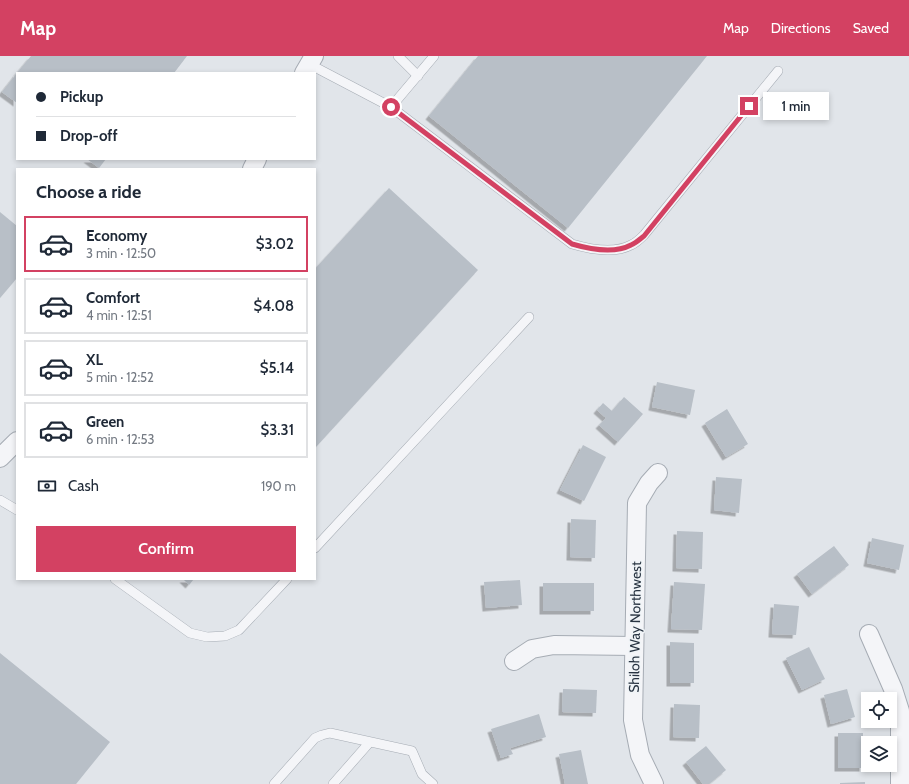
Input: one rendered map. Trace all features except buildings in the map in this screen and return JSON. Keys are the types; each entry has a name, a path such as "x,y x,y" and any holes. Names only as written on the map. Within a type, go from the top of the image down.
{"street":[{"path":"0,458 16,442"},
{"name":"Shiloh Way Northwest","path":"654,784 640,755 633,720 637,503 649,482 658,473"},
{"path":"869,634 893,689 900,711 900,784"},
{"path":"514,661 532,649 554,645 634,646"}],"lane":[{"path":"398,56 418,76"},
{"path":"391,107 434,56"},
{"path":"309,64 391,107 572,244 589,249 609,250 631,246 644,236 778,71"},
{"path":"316,547 529,316"},
{"path":"0,500 16,509"},
{"path":"116,580 190,632 207,637 225,636 240,630 286,580"},
{"path":"274,784 315,738 330,733 369,743 412,751 422,774 433,784"},
{"path":"333,784 369,743"}],"route":[{"path":"391,107 572,244 589,249 609,250 631,246 644,236 749,106"}]}
